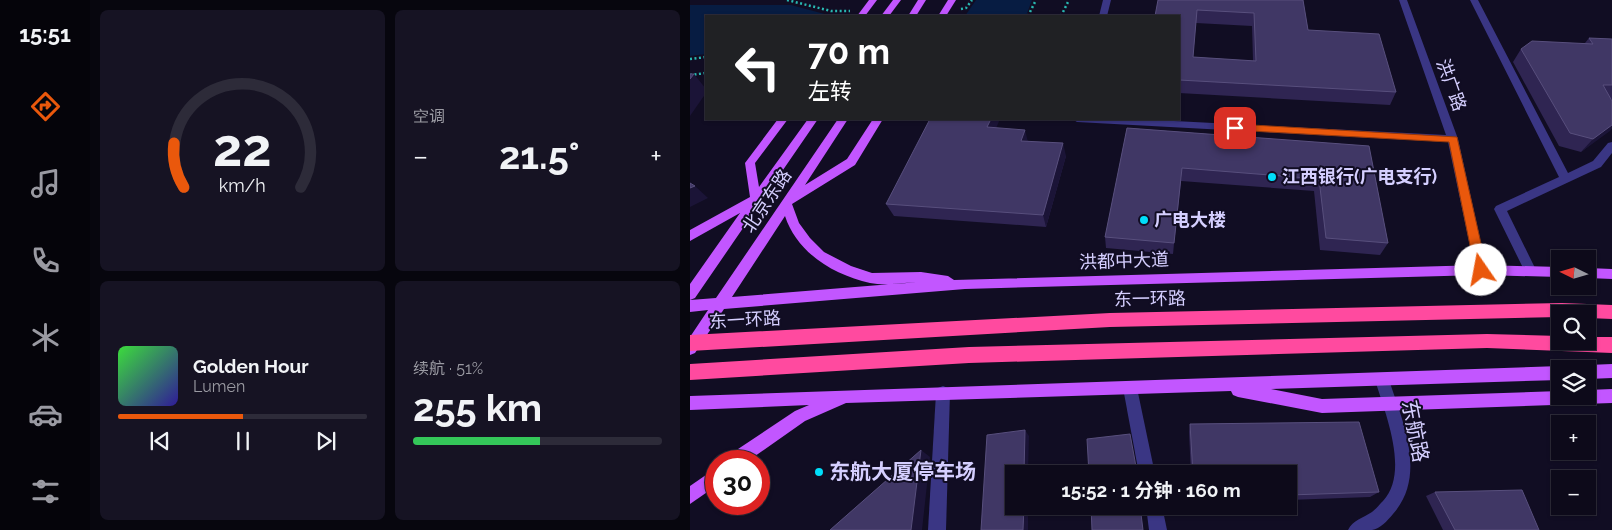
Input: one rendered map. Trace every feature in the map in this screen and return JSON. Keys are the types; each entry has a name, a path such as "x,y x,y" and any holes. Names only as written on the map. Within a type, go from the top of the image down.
{"highway":[{"name":"东一环路","path":"690,343 1110,320 1552,311 1612,312"},
{"path":"690,372 968,355 1487,341 1612,345"}],"main road":[{"path":"862,15 873,0"},
{"path":"943,15 952,0"},
{"path":"887,15 895,2"},
{"path":"913,15 920,3"},
{"path":"690,236 756,199 750,163 782,120"},
{"name":"北京东路","path":"690,294 812,120"},
{"name":"北京东路","path":"690,349 842,120"},
{"path":"877,120 851,162 786,202 794,225 820,256 847,270 872,278 921,276 965,284"},
{"name":"洪都中大道","path":"690,306 721,302 895,291 965,284 1481,270 1551,271"},
{"path":"1596,273 1612,274"},
{"path":"1596,372 1612,371"},
{"path":"690,403 1551,373"},
{"path":"1216,385 1322,406 1612,396"},
{"path":"751,450 800,416 850,396"},
{"path":"690,496 705,484"}],"street":[{"path":"1103,15 1107,0"},
{"name":"洪广路","path":"1403,0 1454,139 1481,270"},
{"path":"1474,0 1566,179"},
{"path":"1096,120 1454,139"},
{"path":"1530,270 1500,209 1596,164 1612,146"},
{"name":"东航路","path":"1357,530 1374,522 1390,508 1405,468 1399,438 1382,380"},
{"path":"1130,388 1145,465"},
{"path":"937,530 943,393"},
{"path":"1156,515 1158,530"}],"path":[{"path":"1028,15 1036,0"},
{"path":"1062,15 1069,0"},
{"path":"690,59 705,57"},
{"path":"690,75 705,73"}],"water":[{"path":"976,0 1032,0 1026,15 966,15"},
{"path":"690,5 791,5 828,15 705,15 705,54 690,56"}],"building":[{"path":"1158,0 1303,0 1308,30 1379,34 1396,92 1180,80 1180,15 1155,15","holes":["1197,10 1254,13 1256,61 1193,57"]},
{"path":"1589,38 1612,39 1612,85 1603,85 1612,101 1612,125 1593,139 1570,133 1521,49 1532,41 1593,44"},
{"path":"929,120 990,120 987,127 1025,130 1021,141 1063,143 1043,215 886,204"},
{"name":"广电大楼","path":"1127,128 1369,146 1388,243 1326,238 1319,179 1182,168 1174,243 1105,237"},
{"path":"1359,422 1379,492 1297,495 1297,465 1192,465 1190,424"},
{"path":"1025,430 1024,465 1005,465 1005,515 1024,515 1023,530 981,530 987,435"},
{"path":"1130,434 1135,465 1088,465 1087,439"},
{"path":"921,450 911,530 830,530"},
{"path":"1522,490 1539,530 1455,530 1435,492"},
{"path":"1091,515 1141,515 1143,530 1092,530"}],"place":[{"name":"江西银行(广电支行)","path":"1272,177"},
{"name":"广电大楼","path":"1144,220"},
{"name":"东航大厦停车场","path":"819,472"}],"route":[{"path":"1235,128 1454,139 1481,270"}]}
